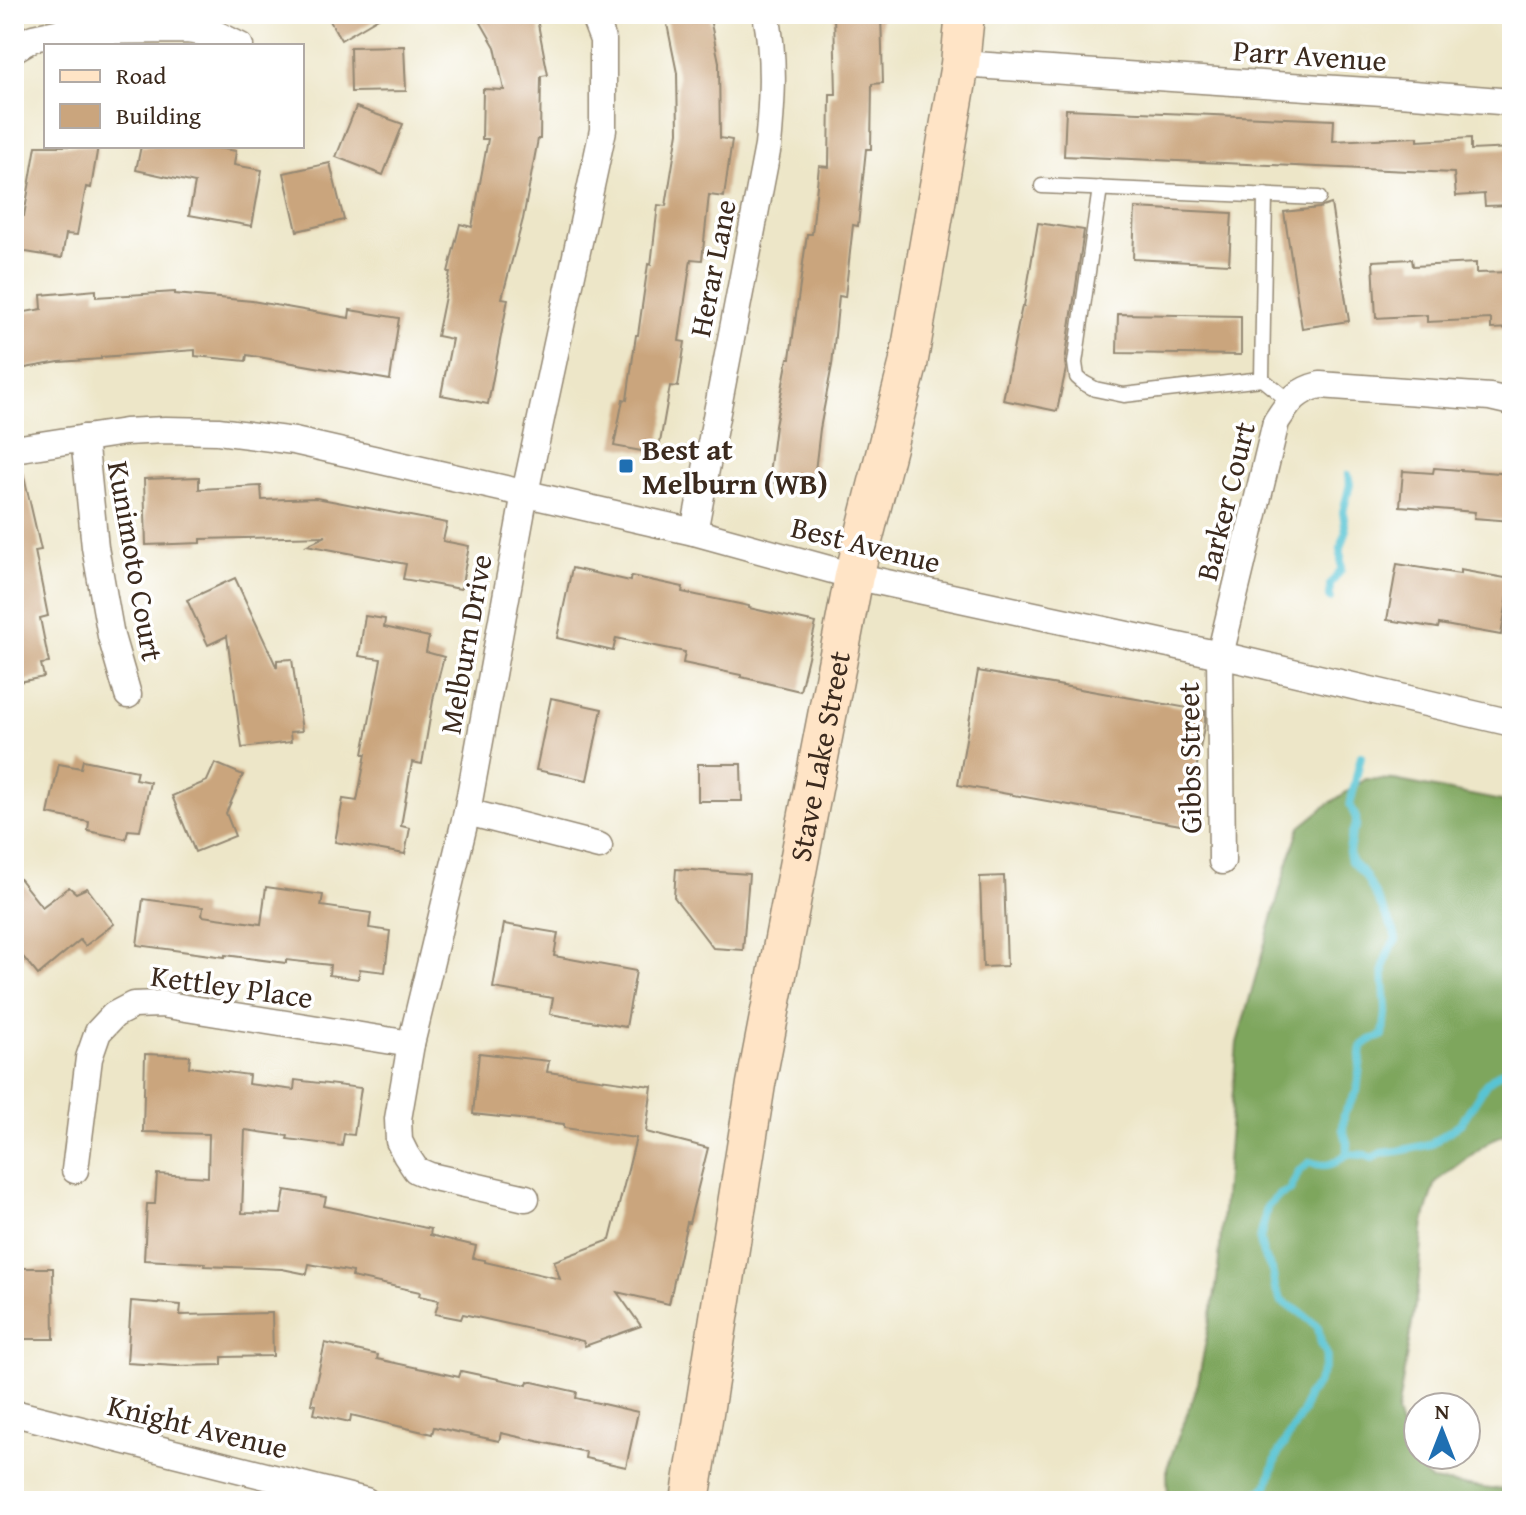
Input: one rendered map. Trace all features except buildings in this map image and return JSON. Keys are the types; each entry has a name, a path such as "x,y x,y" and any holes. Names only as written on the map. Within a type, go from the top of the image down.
{"main road":[{"name":"Stave Lake Street","path":"690,1501 756,1084 854,576 908,365 960,64 965,14"}],"street":[{"name":"Melburn Drive","path":"526,1198 416,1170 399,1141 398,1119 411,1044 467,812 525,493 603,130 603,40 593,14"},
{"name":"Herar Lane","path":"694,532 768,146 773,83 766,14"},
{"path":"14,49 33,38 66,31 187,30 216,34 236,44"},
{"name":"Parr Avenue","path":"960,64 1512,102"},
{"name":"Barker Court","path":"1220,655 1276,422 1289,401 1305,389 1320,385 1490,397 1512,402"},
{"name":"Best Avenue","path":"14,449 152,430 218,431 294,441 694,532 854,576 1220,655 1512,723"},
{"name":"Kunimoto Court","path":"84,438 95,547 111,636 128,695"},
{"name":"Gibbs Street","path":"1220,655 1222,861"},
{"path":"467,812 599,846"},
{"name":"Kettley Place","path":"75,1170 89,1058 98,1032 114,1015 133,1005 161,1004 411,1044"},
{"name":"Knight Avenue","path":"14,1413 335,1498 366,1501"}],"lane":[{"path":"1042,186 1319,198"},
{"path":"1100,188 1075,363 1077,377 1095,389 1124,395 1262,379 1289,401"},
{"path":"1262,379 1265,195"}],"green space":[{"path":"1366,779 1394,780 1512,803 1512,1131 1491,1140 1436,1182 1424,1221 1418,1287 1397,1413 1402,1431 1402,1471 1420,1471 1432,1481 1491,1489 1512,1488 1512,1501 1168,1501 1167,1468 1198,1383 1217,1282 1237,1043 1300,827"}],"waterway":[{"path":"1330,598 1330,585 1341,570 1341,548 1346,532 1343,512 1350,484 1348,475"},
{"path":"1249,1501 1267,1486 1277,1456 1303,1411 1307,1396 1316,1386 1327,1355 1318,1327 1281,1301 1275,1287 1260,1240 1267,1207 1290,1190 1299,1171 1310,1162 1330,1164 1347,1154 1344,1114 1357,1091 1362,1046 1383,1036 1386,1010 1384,965 1396,940 1365,875 1351,861 1349,852 1356,826 1350,805 1361,756"},
{"path":"1347,1154 1372,1158 1382,1153 1431,1144 1461,1123 1486,1084 1512,1066"}],"place":[{"name":"Best at Melburn (WB)","path":"626,466"}]}
